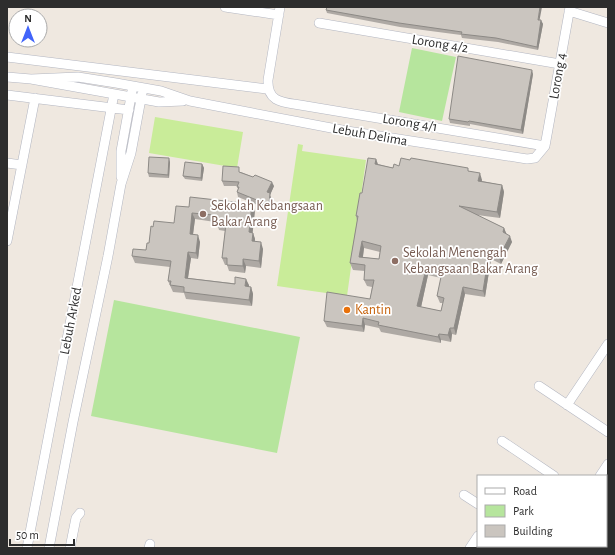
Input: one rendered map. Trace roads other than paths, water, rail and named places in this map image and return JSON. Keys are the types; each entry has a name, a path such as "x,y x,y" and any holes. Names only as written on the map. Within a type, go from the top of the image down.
{"street":[{"path":"7,58 267,89 280,11 225,7"},
{"path":"569,9 608,23"},
{"name":"Lorong 4","path":"545,146 569,9"},
{"name":"Lorong 4/2","path":"319,23 560,64"},
{"name":"Lebuh Delima","path":"7,77 31,79 159,102 190,101"},
{"name":"Lebuh Delima","path":"31,79 78,77 161,91 190,101 354,132 527,159 535,158 545,146"},
{"name":"Lebuh Arked","path":"121,184 121,152 133,86"},
{"name":"Lebuh Arked","path":"49,548 73,422 108,256 121,184 131,153 144,88"},
{"name":"Lorong 4/1","path":"267,89 270,96 275,100 545,146"},
{"name":"Lebuh Arked","path":"27,548 114,94"},
{"path":"7,95 129,110"},
{"path":"7,241 35,98"},
{"path":"7,163 22,165"},
{"path":"567,405 608,344"},
{"path":"538,386 608,432"},
{"path":"502,441 553,475"},
{"path":"601,475 608,464"},
{"path":"464,495 477,503"},
{"path":"70,548 76,518 80,513"},
{"path":"470,548 477,538"}],"place":[{"name":"Sekolah Kebangsaan Bakar Arang","path":"203,214"},
{"name":"Sekolah Menengah Kebangsaan Bakar Arang","path":"395,261"},
{"name":"Kantin","path":"347,310"}]}
